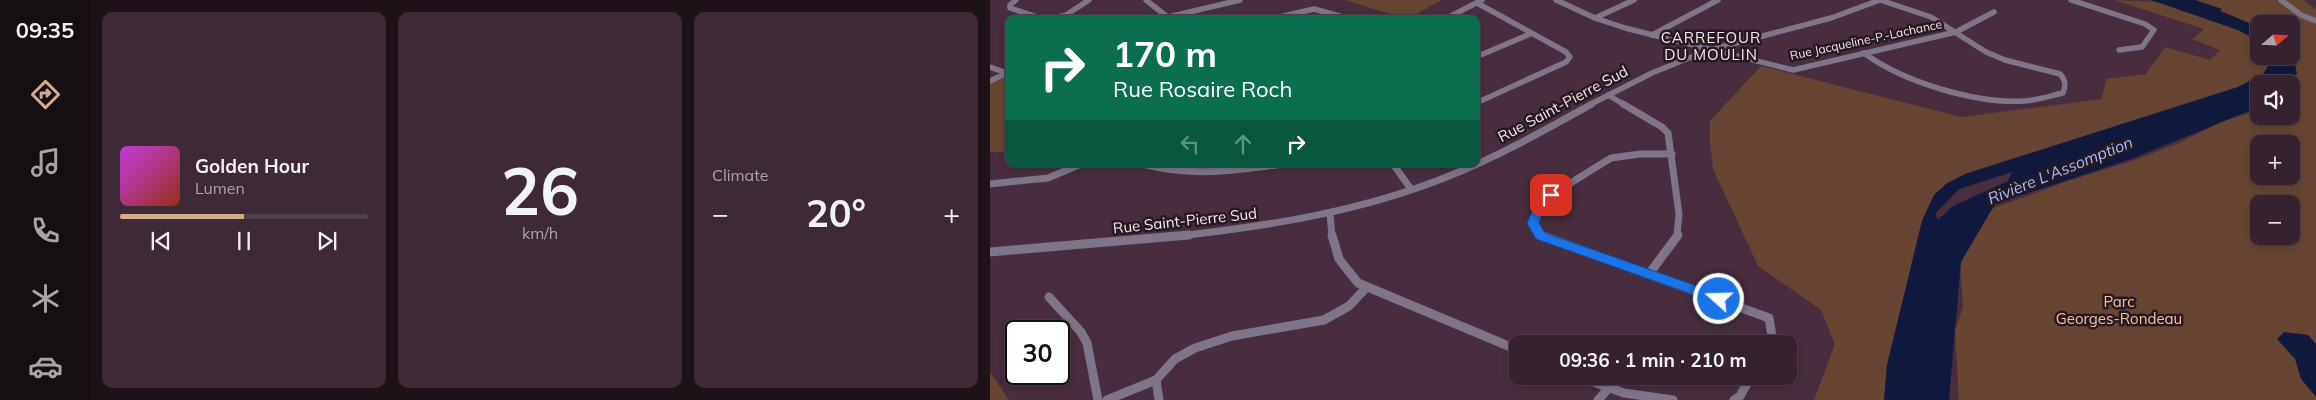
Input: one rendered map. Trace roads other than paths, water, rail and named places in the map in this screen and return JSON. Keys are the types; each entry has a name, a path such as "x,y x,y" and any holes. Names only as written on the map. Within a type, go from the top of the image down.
{"street":[{"path":"1016,0 1010,5 1010,8 1031,15"},
{"path":"1066,15 1089,0"},
{"path":"1146,0 1165,15"},
{"path":"1181,15 1240,0"},
{"name":"Rue Jacqueline-P.-Lachance","path":"1556,0 1595,18 1652,35 1793,70 1956,32 1967,28 1994,12"},
{"path":"1595,18 1634,0"},
{"path":"1652,35 1718,0"},
{"path":"1864,53 1882,66 1904,76 1980,96 2021,101 2063,93 2065,88 2064,78 2060,74 2005,60 1986,52 1931,17 1880,0"},
{"name":"Rue Saint-Pierre Sud","path":"1480,163 1658,70 1710,49 1847,13 1880,0"},
{"path":"2071,0 2145,24 2154,30 2142,46 2119,50"},
{"path":"2281,0 2301,15 2316,21"},
{"path":"1453,15 1479,2 1530,34 1566,52 1570,57 1566,62 1480,102"},
{"path":"1288,15 1314,9 1336,15"},
{"path":"1480,56 1530,34"},
{"path":"990,67 1005,72"},
{"path":"990,81 1005,74"},
{"path":"1608,95 1662,127 1668,134 1679,214 1678,235 1649,274"},
{"path":"1672,154 1640,154 1611,158 1551,195 1539,208 1533,223 1540,236 1753,311 1769,318 1772,335"},
{"path":"990,184 1048,178 1073,167"},
{"path":"1154,167 1173,172 1198,174 1258,167"},
{"path":"1395,167 1411,189"},
{"name":"Rue Saint-Pierre Sud","path":"990,252 1197,236 1262,227 1330,214 1447,177 1470,167"},
{"path":"1330,214 1334,251 1344,268 1358,283 1509,346"},
{"path":"1107,400 1156,380 1175,359 1194,348 1232,336 1324,320 1349,306 1367,287"},
{"path":"1049,297 1081,332 1087,343 1098,400"},
{"path":"1156,380 1157,400"},
{"path":"1596,385 1607,390 1660,400 1673,400"},
{"path":"1734,400 1740,396 1746,385"},
{"path":"1598,400 1607,390"}],"water":[{"path":"2151,0 2195,0 2222,9 2220,11 2250,23 2250,36 2238,30"},
{"path":"2269,65 2295,65 2297,73 2296,75 2261,75"},
{"name":"Rivière L'Assomption","path":"2250,81 2250,111 2131,159 1995,204 1961,262 1949,400 1884,400 1887,365 1922,221 1934,195 1946,184 1965,174 2238,87","holes":["2012,172 2008,181 1953,206 1938,220 1935,214 1959,189"]},
{"path":"2284,332 2308,335 2316,344 2316,397 2301,379 2295,359 2277,339"}],"district":[{"name":"CARREFOUR DU MOULIN","path":"1711,46"}],"park label":[{"name":"Parc Georges-Rondeau","path":"2119,310"}]}
